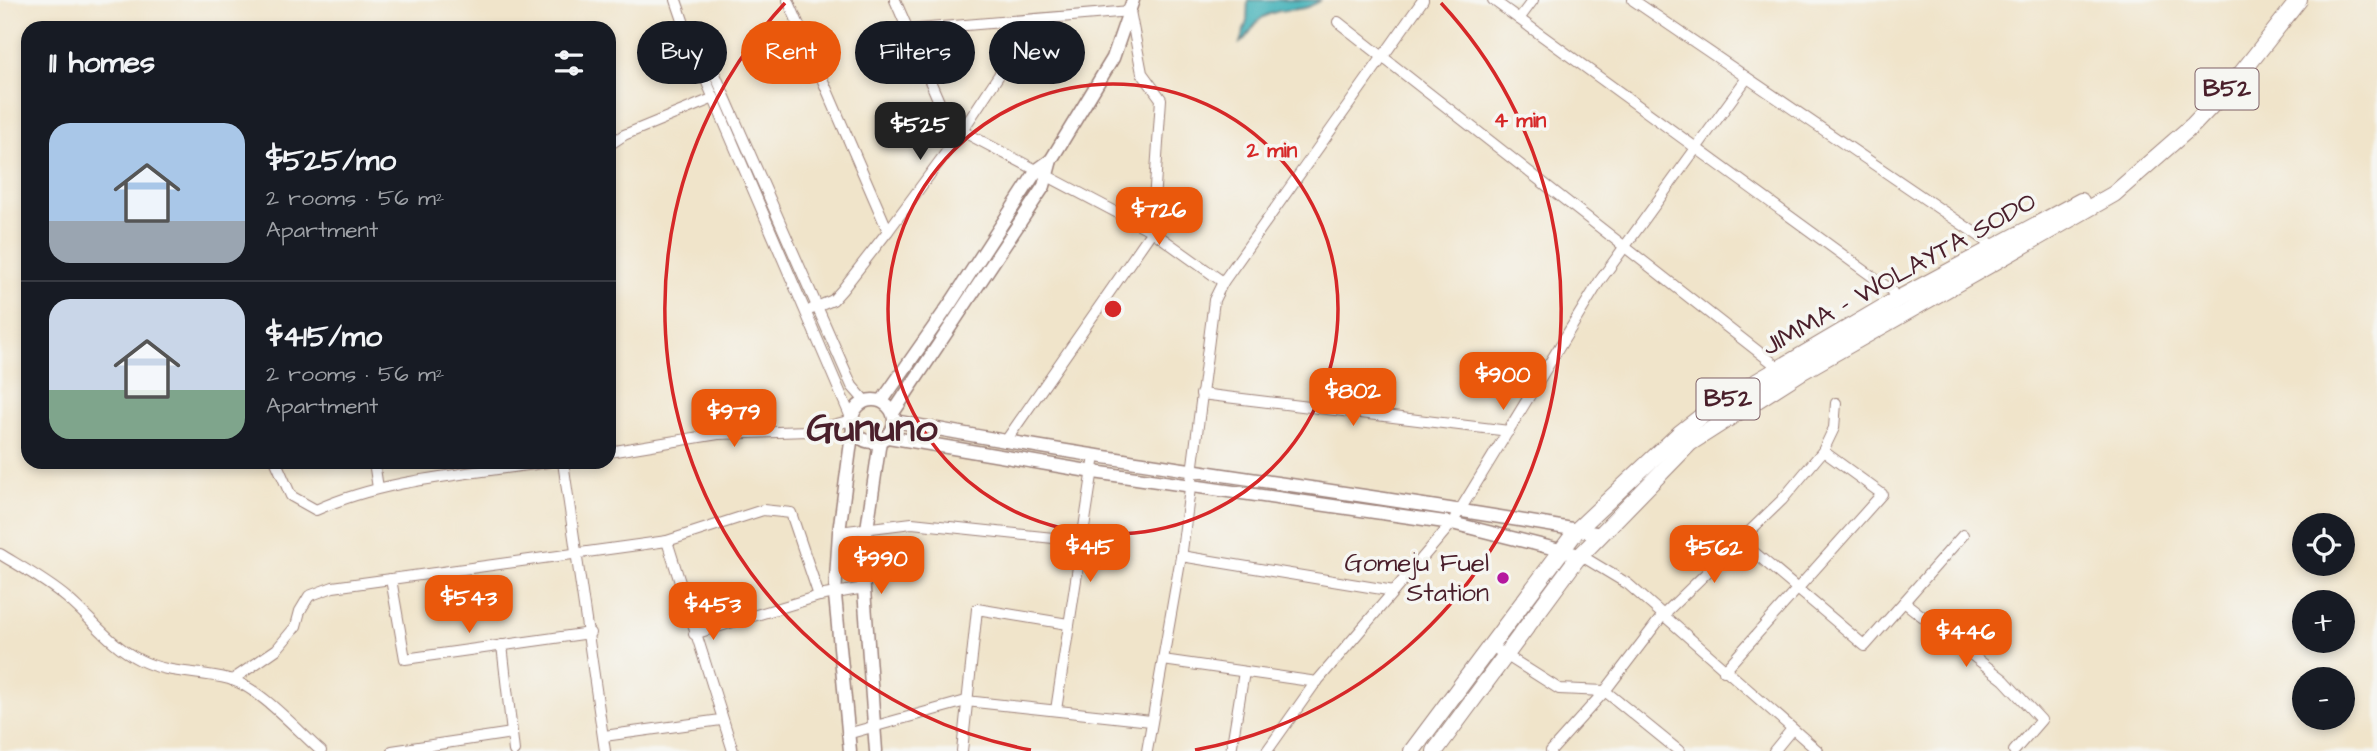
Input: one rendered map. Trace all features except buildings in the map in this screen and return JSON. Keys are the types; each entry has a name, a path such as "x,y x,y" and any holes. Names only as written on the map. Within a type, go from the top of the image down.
{"highway":[{"name":"JIMMA - WOLAYTA SODO","path":"1435,751 1577,530 1680,433 1712,408 1896,300 2114,194 2146,169 2236,80 2299,0"},
{"name":"JIMMA - WOLAYTA SODO","path":"1419,748 1580,555 1690,443 1801,372 2001,251"}],"main road":[{"path":"876,751 862,563 884,439 991,242 1037,170 1051,160 1112,58 1132,5"},
{"path":"882,401 1003,249 1049,177 1051,160"},
{"path":"1011,211 1023,218"},
{"path":"991,242 1003,249"},
{"path":"850,751 835,595 839,532 854,412 865,401 882,401"},
{"path":"882,401 894,417 1005,442 1460,510 1601,534"},
{"path":"852,424 863,440 884,439 1452,523 1580,555"}],"street":[{"path":"678,0 686,21"},
{"path":"788,0 888,231"},
{"path":"895,0 903,21"},
{"path":"1147,751 1181,556 1214,300 1223,282 1357,97 1382,56 1423,0"},
{"path":"1493,0 1697,146 1891,290 1896,300"},
{"path":"1519,19 1533,0"},
{"path":"1633,0 2001,251"},
{"path":"975,24 1036,19 1132,5 1142,73 1161,100 1152,231 1005,442"},
{"path":"806,312 833,300 842,290 962,131 1036,19"},
{"path":"1338,22 1778,368"},
{"path":"1267,751 1317,682 1452,523 1599,282 1747,78"},
{"path":"616,451 718,434 809,431 852,424 708,84"},
{"path":"720,84 852,386 865,401"},
{"path":"931,84 943,111 962,131 1152,231 1223,282"},
{"path":"616,140 714,98"},
{"path":"1201,394 1509,431"},
{"path":"1551,751 1605,691 1663,615 1782,500 1824,451 1834,428 1836,403"},
{"path":"1724,671 1882,494 1824,451"},
{"path":"1056,710 1095,456"},
{"path":"279,469 291,496 316,510 335,500 378,488 502,469"},
{"path":"375,469 378,488"},
{"path":"564,469 579,553 605,751"},
{"path":"232,680 276,649 296,626 300,611 309,596 333,587 667,541 763,510 791,513 819,596"},
{"path":"839,532 912,523 1082,541"},
{"path":"1726,553 1755,553 1865,646 1963,535"},
{"path":"667,541 721,720 733,751"},
{"path":"0,554 69,599 105,636 140,660 166,670 191,671 232,680 263,700 321,751"},
{"path":"1580,555 1628,583 1724,671 1818,751"},
{"path":"1181,556 1394,591"},
{"path":"391,579 405,659 590,633"},
{"path":"694,634 819,596 864,588"},
{"path":"1904,602 2004,680 2041,720 2014,751"},
{"path":"962,751 977,609 1068,624"},
{"path":"502,645 514,751"},
{"path":"1499,651 1559,689 1605,691 1667,747 1679,751"},
{"path":"1163,660 1317,682"},
{"path":"1231,751 1244,672"},
{"path":"847,734 967,701 1151,721"},
{"path":"604,736 721,720"},
{"path":"1774,751 1791,729"},
{"path":"393,751 512,733"}],"water":[{"path":"1248,0 1320,0 1306,7 1269,14 1259,21 1240,43 1247,21"}],"place":[{"name":"Gomeju Fuel Station","path":"1503,578"}],"district":[{"name":"Gununo","path":"872,429"}]}
